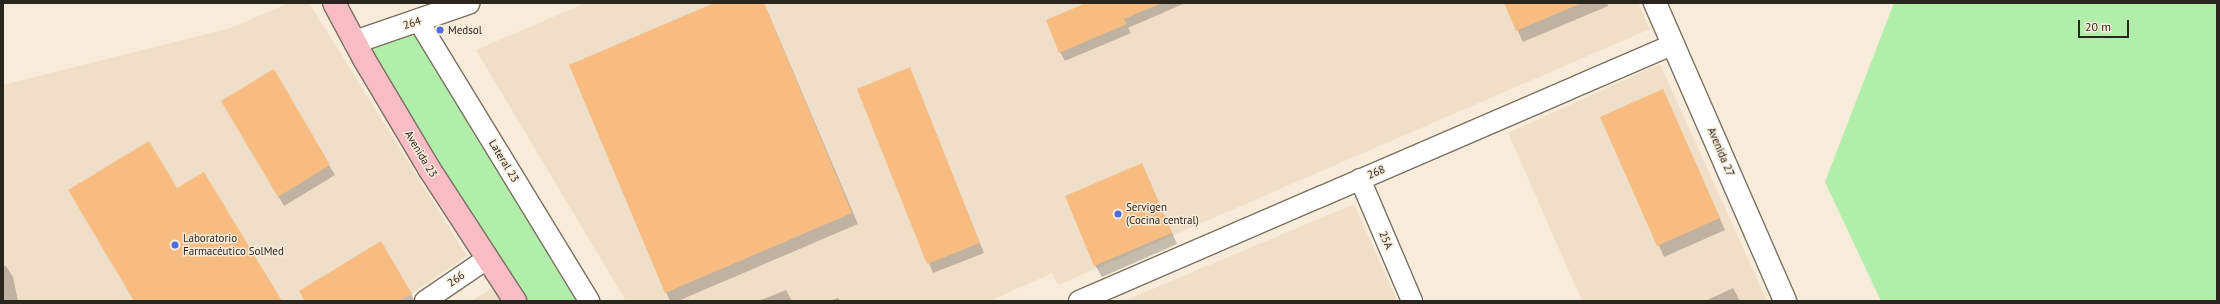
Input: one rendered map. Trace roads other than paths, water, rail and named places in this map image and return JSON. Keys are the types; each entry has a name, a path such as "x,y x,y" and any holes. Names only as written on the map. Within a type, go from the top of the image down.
{"main road":[{"name":"Avenida 23","path":"334,3 354,42 430,170 515,301"}],"street":[{"name":"264","path":"354,42 418,22 468,3"},
{"name":"Avenida 27","path":"1655,3 1785,301"},
{"name":"Lateral 23","path":"418,22 590,301"},
{"name":"268","path":"1079,301 1674,44"},
{"name":"25A","path":"1360,179 1412,301"},
{"name":"266","path":"425,301 488,258"}],"place":[{"name":"Medsol","path":"440,30"},
{"name":"Servigen (Cocina central)","path":"1118,214"},
{"name":"Laboratorio Farmacéutico SolMed","path":"175,245"}]}
